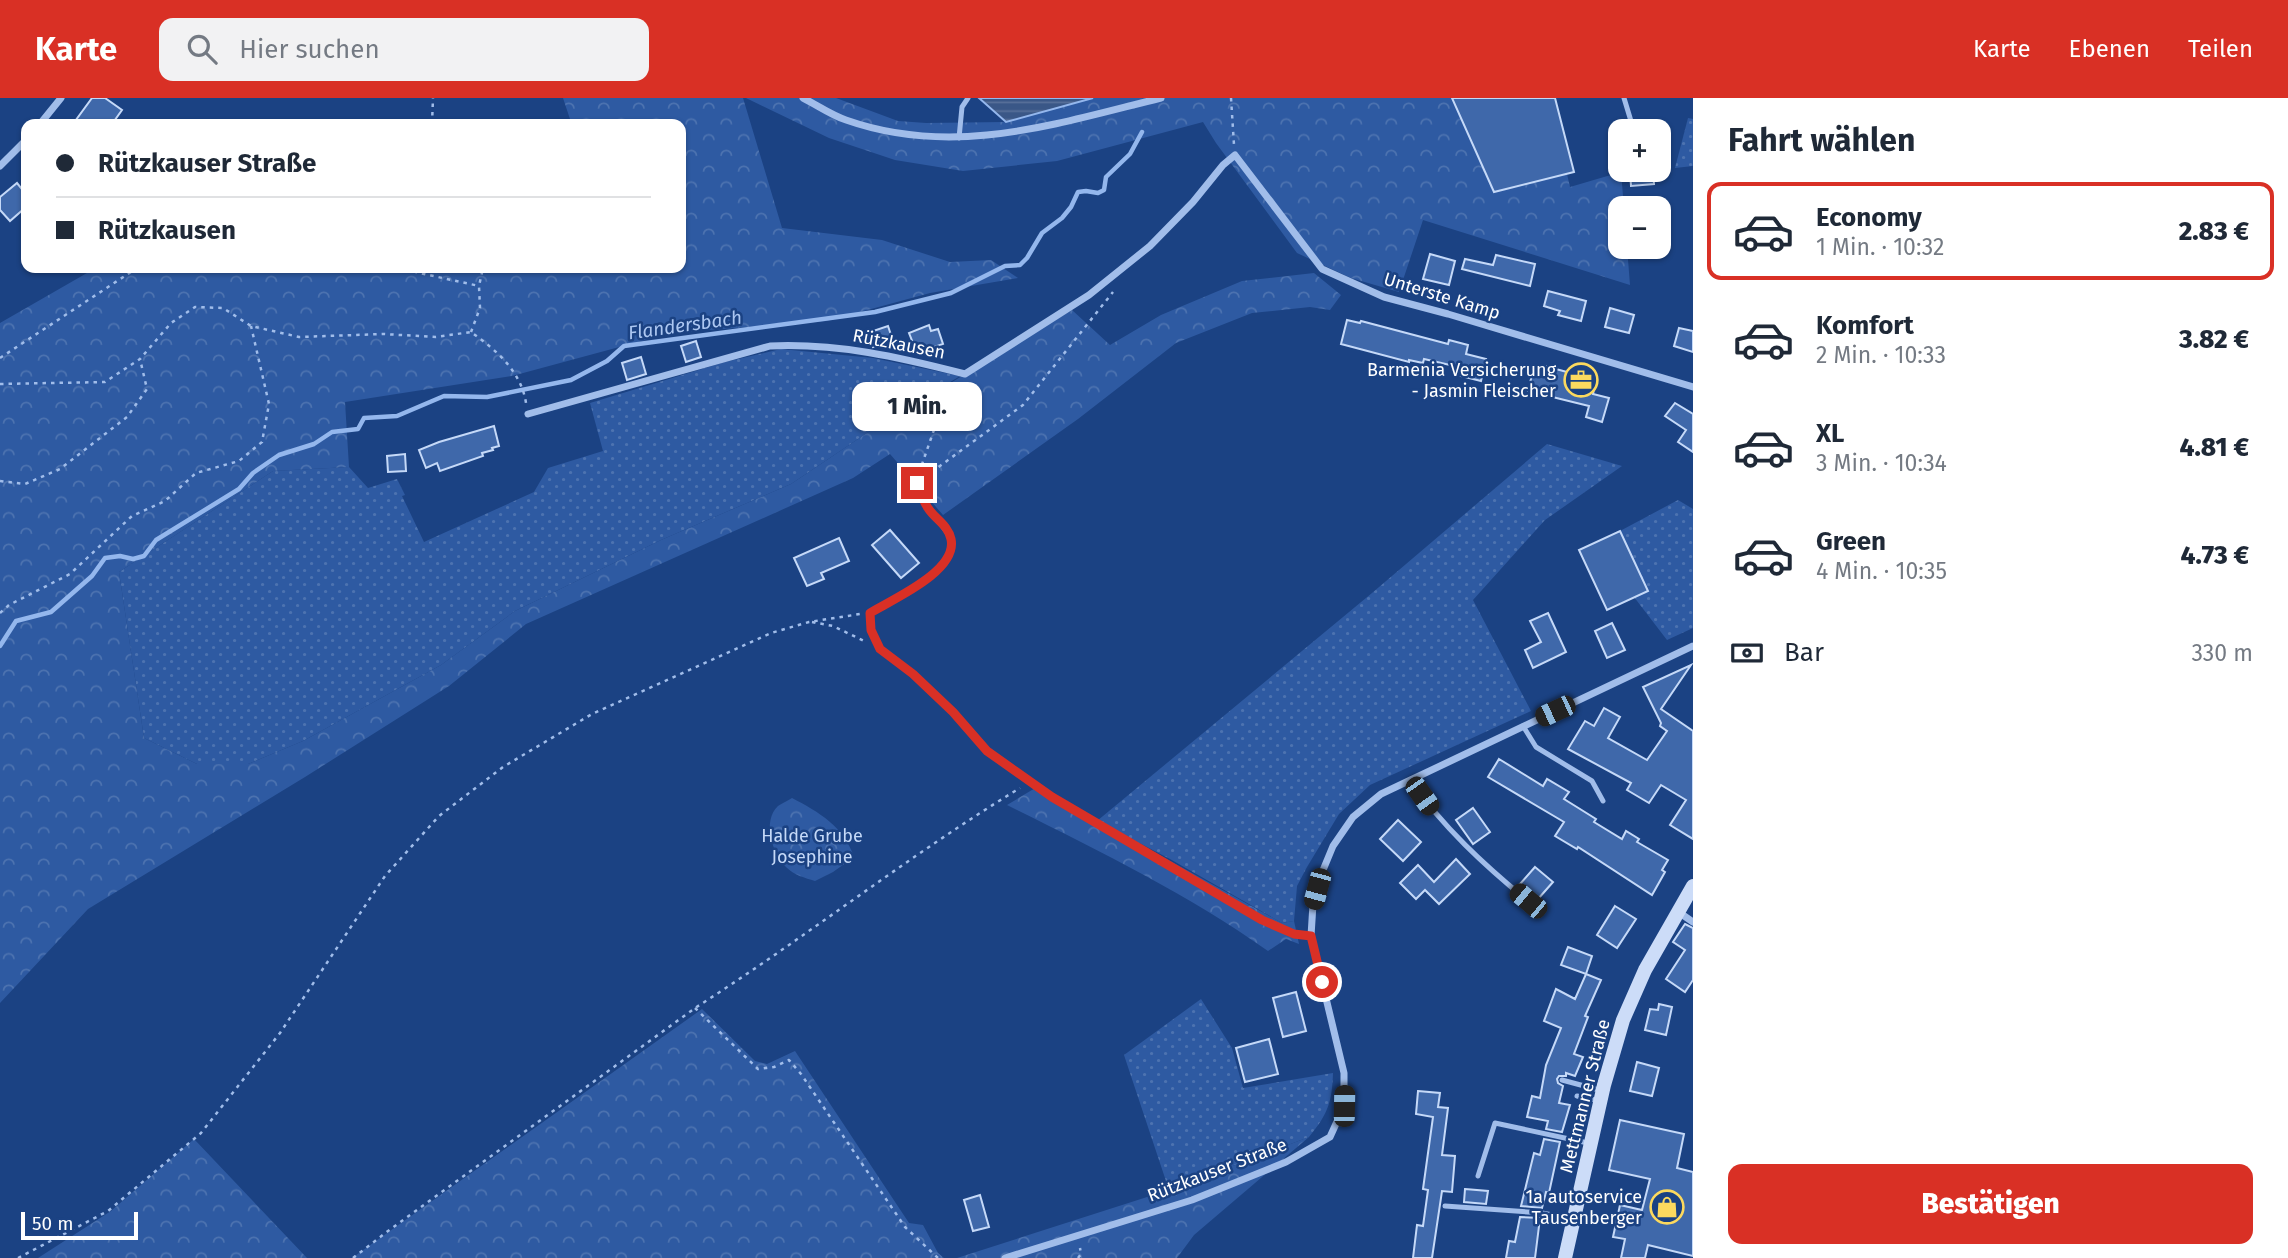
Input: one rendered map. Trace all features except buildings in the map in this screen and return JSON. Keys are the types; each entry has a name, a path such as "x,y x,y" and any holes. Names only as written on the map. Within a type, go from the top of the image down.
{"street":[{"path":"44,119 61,98"},
{"path":"803,98 844,120 896,134 959,138 1009,134 1161,98"},
{"path":"0,166 21,145"},
{"name":"Rützkausen","path":"528,414 770,346 807,344 844,349 898,357 965,374 1089,295 1150,246 1194,202 1223,165 1235,155"},
{"name":"Unterste Kamp","path":"1235,155 1322,269 1384,298 1448,314 1693,387"},
{"path":"917,483 927,508 944,525 951,538 951,551 939,570 870,613 871,630 880,649 913,674 953,712 987,751 1030,782 1262,920 1294,934 1311,936"},
{"name":"Rützkauser Straße","path":"1005,1258 1192,1200 1286,1162 1330,1137 1344,1106 1344,1073 1311,936 1313,904 1333,846 1353,817 1381,794 1693,646"},
{"name":"Mettmanner Straße","path":"1565,1258 1602,1096 1623,1020 1645,970 1693,886"},
{"path":"1677,911 1693,922"}],"lane":[{"path":"959,138 962,107 968,98"},
{"path":"1624,98 1630,119"},
{"path":"1523,726 1536,747 1592,781 1603,801"},
{"path":"1410,780 1433,812 1490,869 1528,901"},
{"path":"1562,1080 1602,1096"},
{"path":"1577,1096 1602,1096"},
{"path":"1478,1176 1495,1123 1591,1143"},
{"path":"1445,1206 1542,1213 1574,1219"}],"path":[{"path":"432,119 433,98"},
{"path":"1231,98 1235,155"},
{"path":"0,358 129,273"},
{"path":"420,273 479,286"},
{"path":"471,332 480,308 479,286 482,273"},
{"path":"917,483 1023,405 1116,288"},
{"path":"0,384 105,382 140,359 171,323 195,307 223,309 251,326 299,337 383,334 436,337 471,332 494,348 520,379 525,397"},
{"path":"0,613 9,605 70,574 132,516 165,501 196,473 239,461 262,442 269,404 251,326"},
{"path":"0,481 25,484 60,469 127,418 147,389 140,359"},
{"path":"917,483 921,463 936,424 964,396 970,383 965,374"},
{"path":"18,1258 108,1211 201,1132 280,1033 385,876 439,816 503,767 592,713 771,633 810,622 870,613"},
{"path":"810,622 833,626 880,649"},
{"path":"353,1258 695,1008 975,816 1030,782"},
{"path":"695,1008 758,1069 774,1067 789,1060 905,1227 938,1258"}],"green space":[{"path":"563,98 743,98 782,228 882,240 950,262 991,260 1018,278 930,293 827,321 671,333 512,376 345,402 349,467 273,471 119,572 144,738 197,764 248,764 303,741 441,665 515,611 661,540 791,484 867,433 1072,310 1110,345 1161,315 1242,281 1314,273 1341,295 1330,310 1310,307 1252,313 1176,343 1078,419 943,515 890,454 853,478 526,624 449,686 88,909 0,1003 0,323 87,273 686,273 686,119 570,119"},
{"path":"746,98 836,98 898,121 926,123 1006,122 1093,98 1452,98 1494,192 1567,174 1570,187 1608,176 1608,182 1622,182 1623,196 1608,196 1608,259 1628,259 1630,285 1423,220 1399,292 1351,278 1297,253 1203,122 1057,161 963,171 895,160 829,138"},
{"path":"1688,118 1693,119 1693,166 1675,168"},
{"path":"781,349 873,358 960,376 791,484 661,540 515,611 441,665 303,741 248,764 197,764 144,738 119,572 273,471 349,467 368,488 397,479 405,495 402,496 424,542 534,492 548,468 603,451 590,403 725,362"},
{"path":"1547,444 1622,466 1545,520 1473,600 1531,711 1370,785 1339,814 1307,867 1297,886 1294,921 1282,923 1097,821 1372,593"},
{"path":"1678,500 1693,509 1693,628 1667,640 1634,597 1648,591 1620,531"},
{"path":"1037,787 1282,923 1294,921 1299,944 1286,939 1268,951 1173,891 1007,805"},
{"name":"Halde Grube Josephine","path":"792,798 821,815 837,829 850,846 854,857 815,881 789,870 773,846 770,828 773,812"},
{"path":"1201,999 1232,1048 1243,1088 1333,1073 1332,1092 1325,1114 1309,1137 1169,1190 1124,1055"},
{"path":"702,1009 755,1061 767,1064 795,1051 909,1223 923,1225 938,1253 944,1258 352,1258"},
{"path":"1309,1137 1194,1235 1177,1258 957,1258 1169,1190"},
{"path":"194,1139 307,1258 38,1258 111,1211"}],"shaded area":[{"path":"979,98 1093,98 1006,122"}],"waterway":[{"name":"Flandersbach","path":"0,646 16,621 51,612 92,576 105,558 120,556 133,559 144,556 156,540 239,489 253,473 279,455 314,444 332,432 358,429 364,418 397,416 444,396 487,397 571,380 607,361 624,346 875,312 951,293 1005,266 1020,265 1042,233 1062,218 1071,207 1078,192 1098,193 1104,190 1106,177 1130,154 1142,132"}],"place":[{"name":"Barmenia Versicherung - Jasmin Fleischer","path":"1581,380"},
{"name":"1a autoservice Tausenberger","path":"1667,1207"}],"route":[{"path":"917,483 927,508 944,525 951,538 951,551 939,570 870,613 871,630 880,649 913,674 953,712 987,751 1052,797 1262,920 1294,934 1311,936 1322,982"}]}
